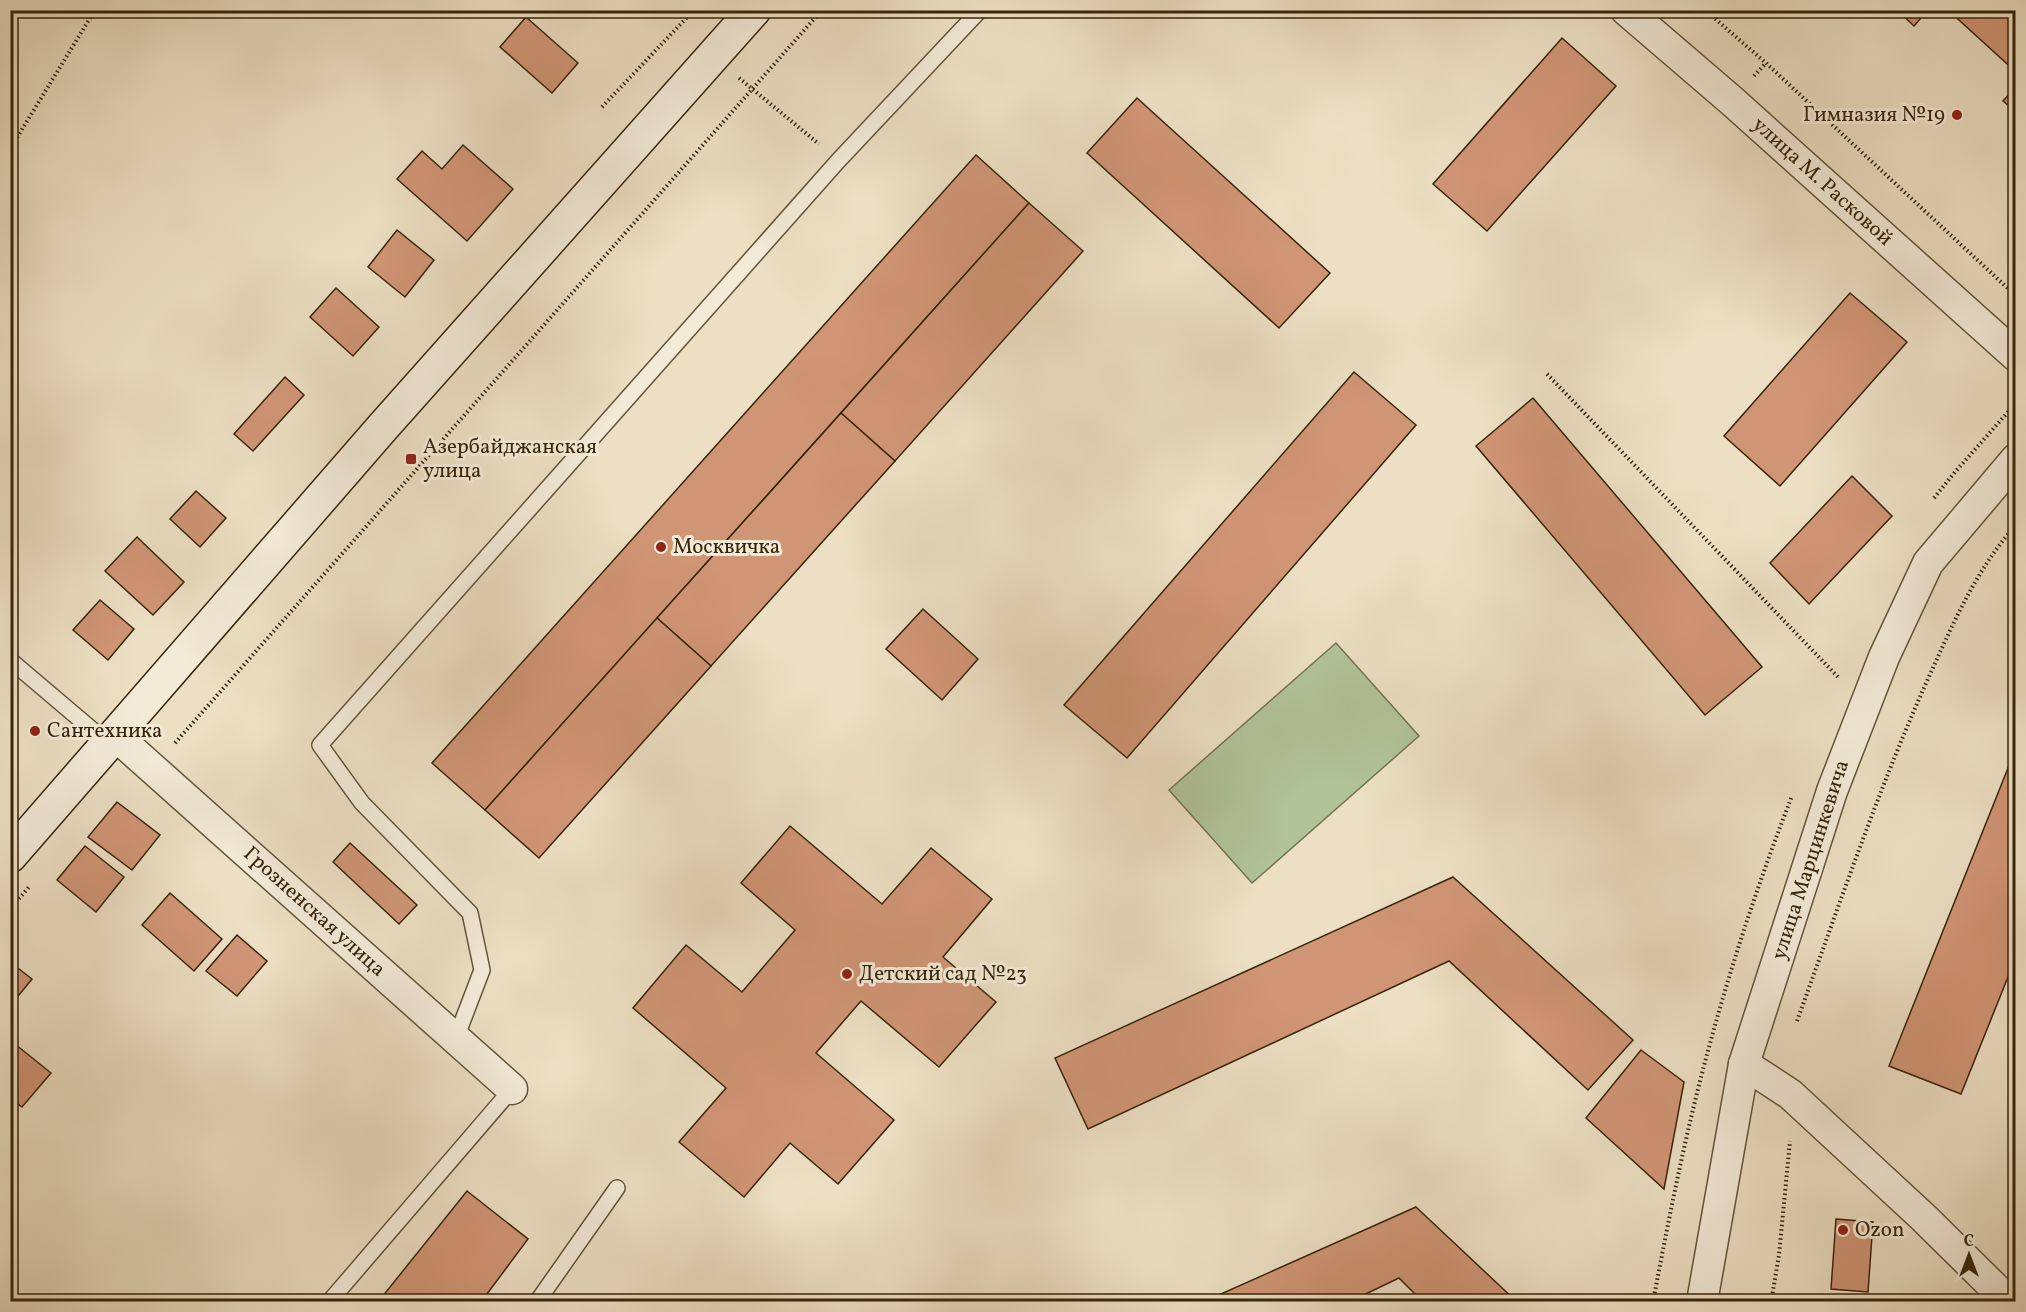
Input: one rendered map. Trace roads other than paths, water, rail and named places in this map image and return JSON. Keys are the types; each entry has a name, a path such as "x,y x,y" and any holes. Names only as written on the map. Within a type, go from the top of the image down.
{"main road":[{"path":"10,856 382,428 754,10"}],"street":[{"name":"улица М. Расковой","path":"1626,10 1732,101 2016,356"},
{"name":"улица Марцинкевича","path":"1702,1302 1744,1064 1832,791 1884,657 1928,563 2016,459"},
{"name":"Грозненская улица","path":"112,740 148,764 512,1089"},
{"path":"1744,1064 1790,1094 1924,1218 2002,1299"}],"lane":[{"path":"456,1038 482,970 470,913 362,803 320,746 838,161 980,10"},
{"path":"10,660 112,740"},
{"path":"329,1302 512,1089"},
{"path":"537,1302 617,1188"}],"place":[{"name":"Гимназия №19","path":"1957,115"},
{"name":"Азербайджанская улица","path":"411,459"},
{"name":"Москвичка","path":"661,547"},
{"name":"Сантехника","path":"35,731"},
{"name":"Детский сад №23","path":"847,974"},
{"name":"Ozon","path":"1843,1230"}]}
